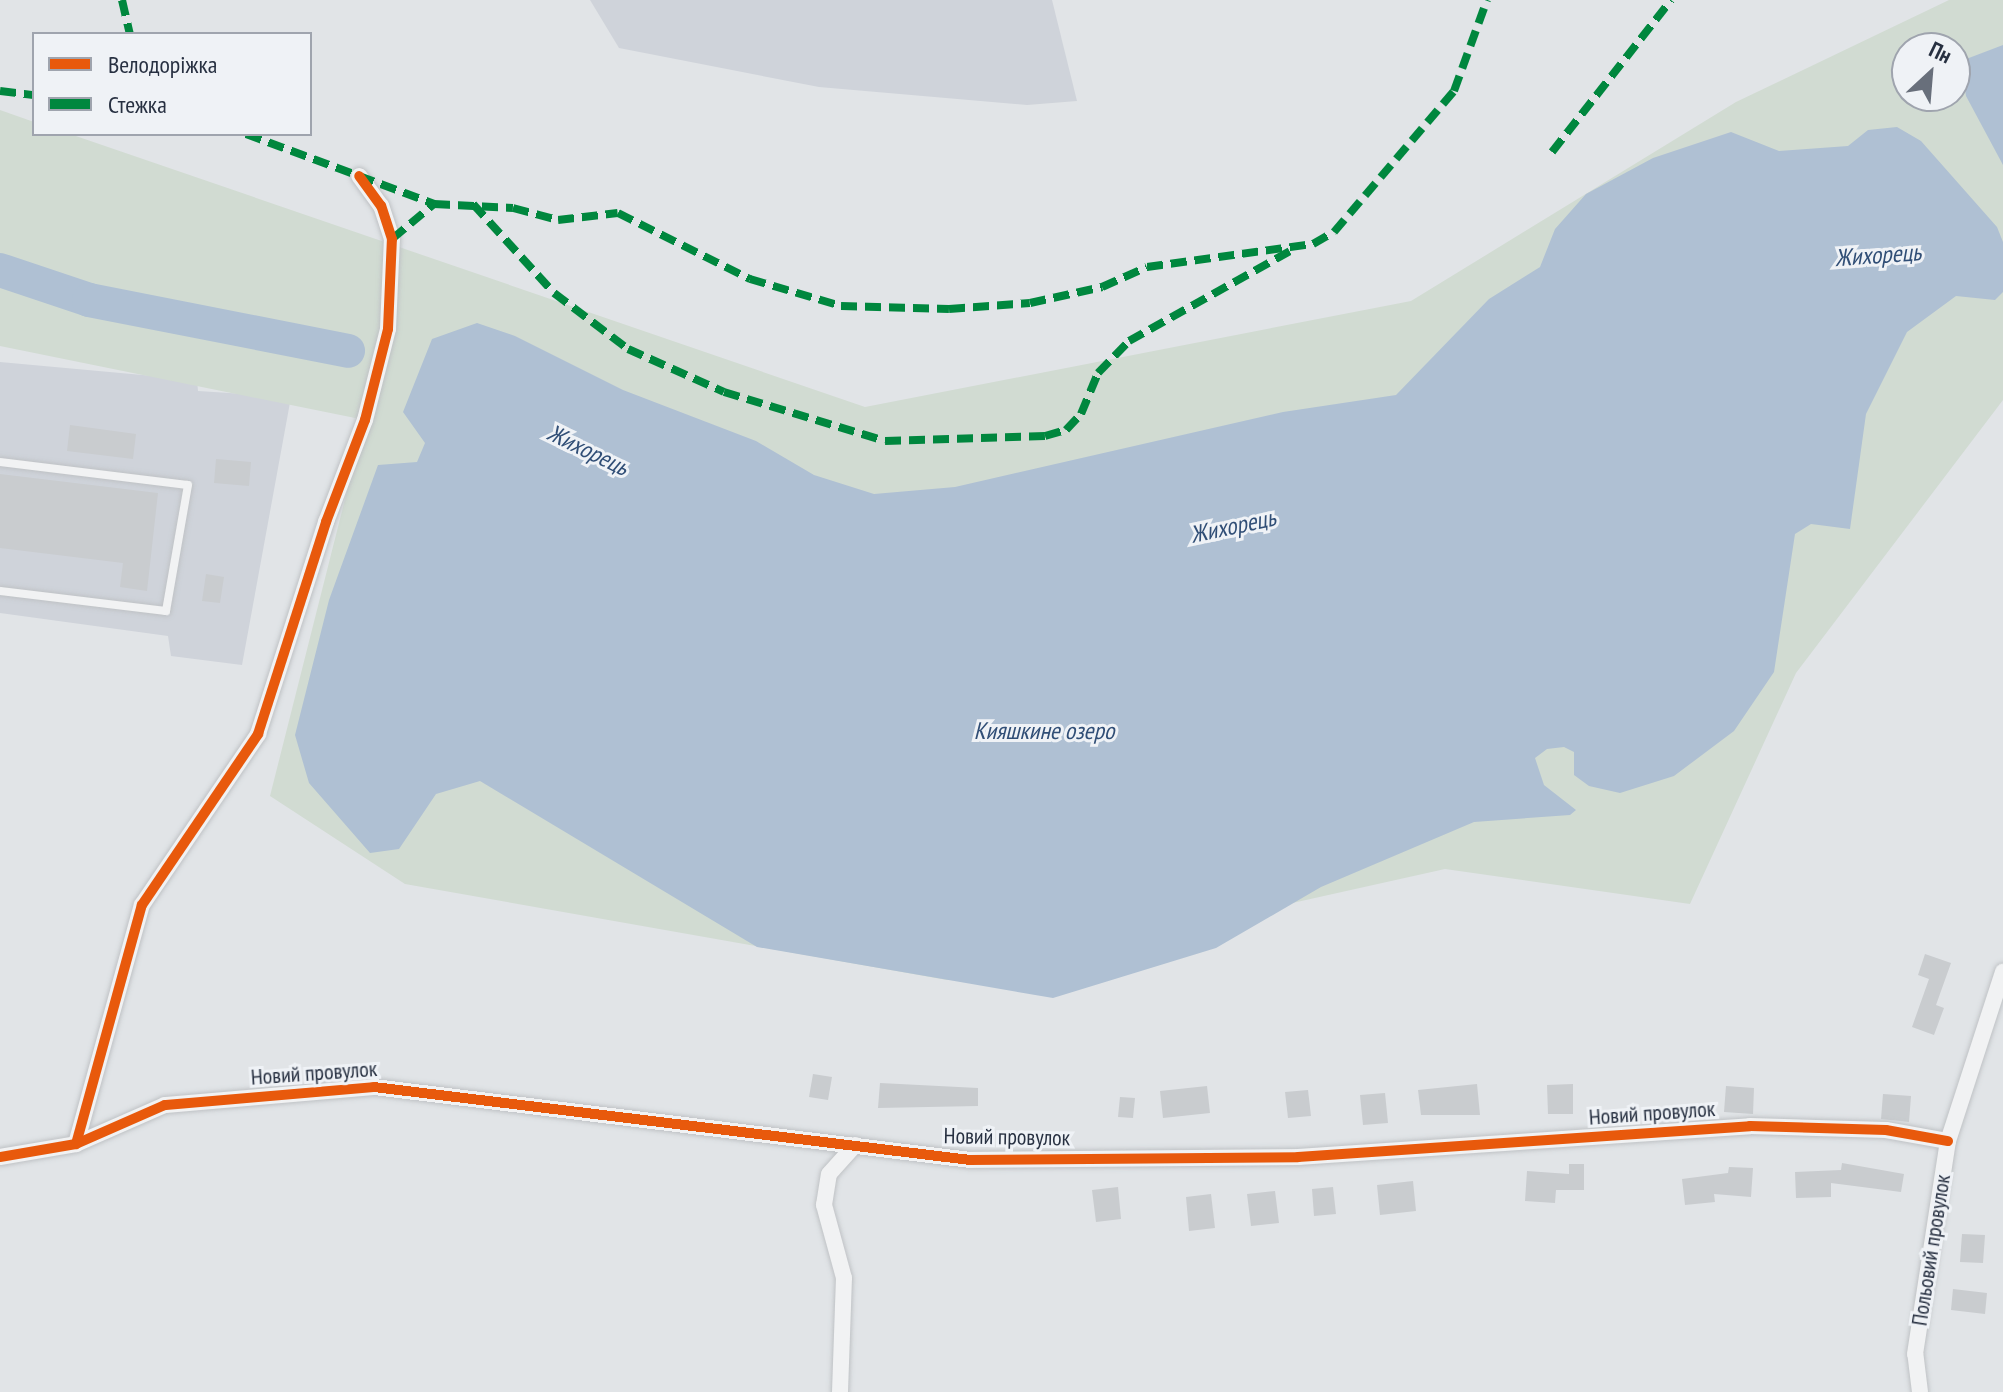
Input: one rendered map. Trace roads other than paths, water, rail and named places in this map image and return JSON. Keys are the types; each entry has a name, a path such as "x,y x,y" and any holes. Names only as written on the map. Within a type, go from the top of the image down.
{"street":[{"path":"76,1144 142,905 258,734 326,522 365,420 388,329 392,239 381,206 359,176"},
{"name":"Польовий провулок","path":"1920,1392 1915,1354 1948,1141 2003,972"},
{"name":"Новий провулок","path":"0,1157 76,1144 165,1105 374,1087 970,1160 1298,1157 1750,1126 1886,1130 1948,1141"},
{"path":"840,1392 844,1278 824,1205 829,1174 855,1145"}],"lane":[{"path":"0,462 188,485 166,611 0,591"}],"water":[{"path":"2003,45 2003,165 1971,105 1971,57"},
{"name":"Кияшкине озеро","path":"1897,127 1921,141 1997,227 2003,242 2003,292 1995,300 1956,296 1907,332 1866,414 1850,529 1811,524 1795,534 1774,672 1734,731 1674,776 1620,793 1589,786 1574,775 1574,752 1564,747 1547,749 1535,758 1544,785 1576,810 1570,815 1474,822 1321,887 1216,948 1053,998 757,947 480,781 436,794 399,849 370,853 309,783 295,735 329,600 378,465 417,462 425,443 403,412 432,339 477,323 515,336 623,390 756,441 814,475 874,494 955,487 1283,412 1396,395 1489,299 1540,267 1555,229 1586,194 1653,158 1731,132 1779,151 1848,146 1868,130"}],"waterway":[{"name":"Жихорець","path":"0,270 89,300 348,351"}]}
